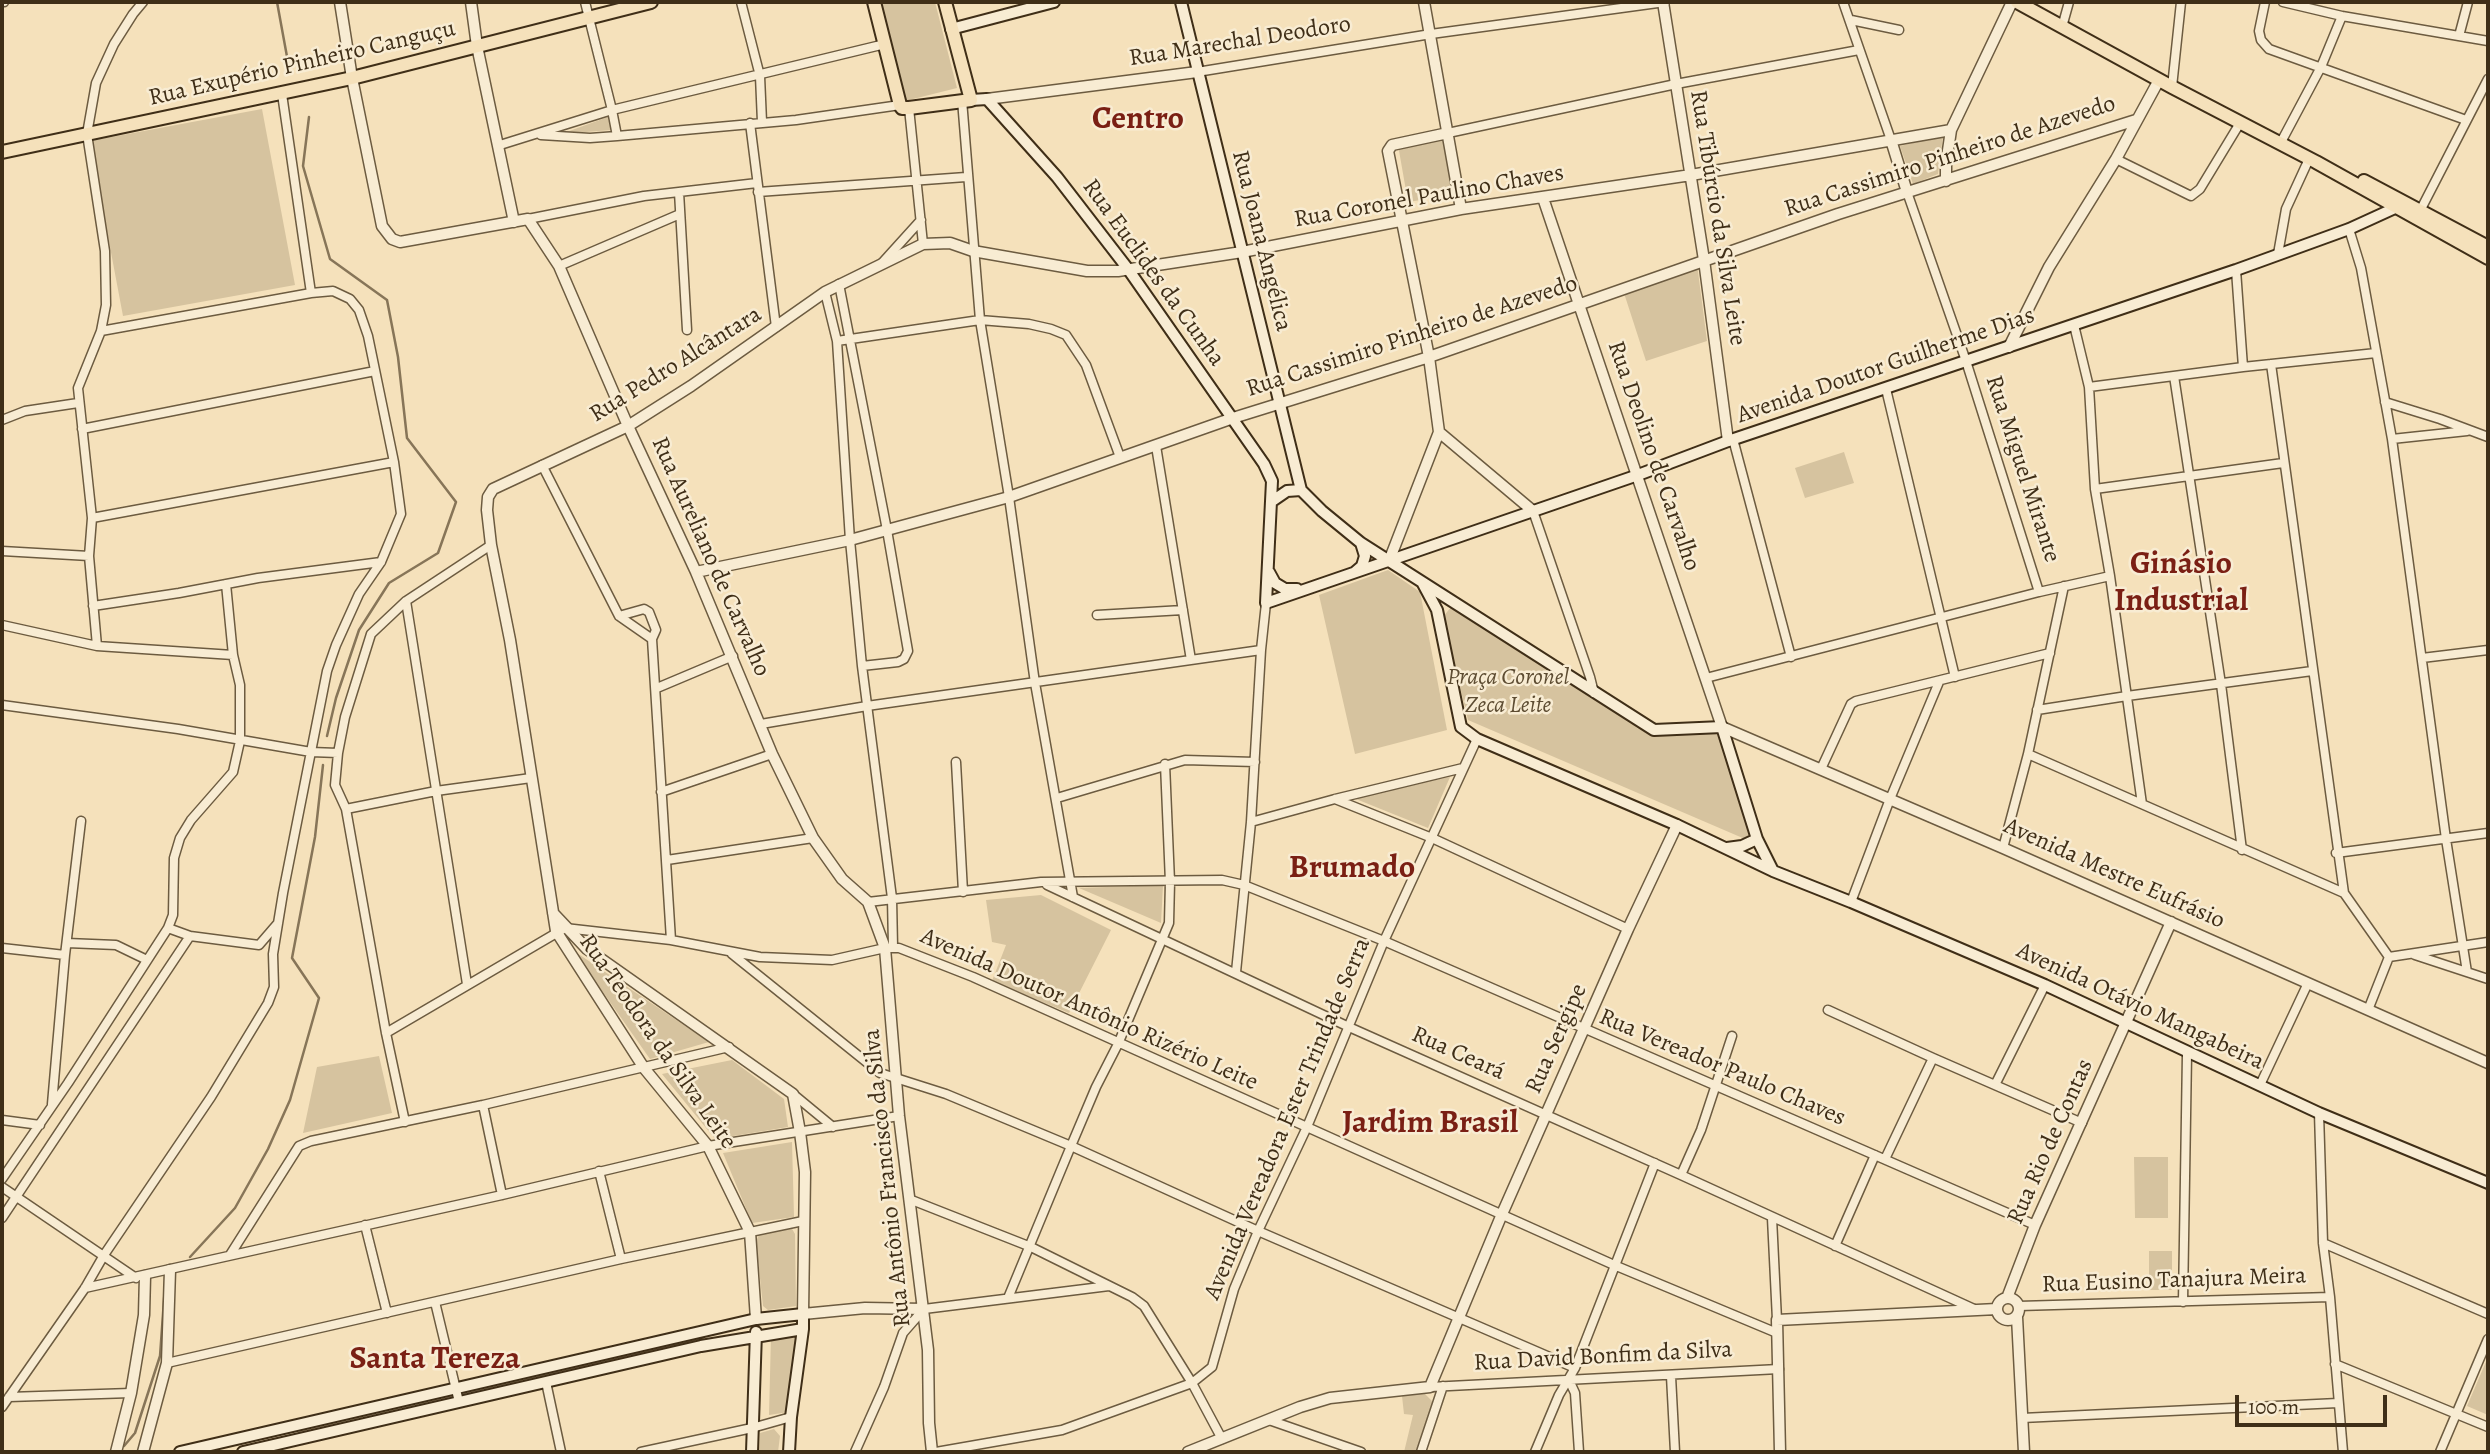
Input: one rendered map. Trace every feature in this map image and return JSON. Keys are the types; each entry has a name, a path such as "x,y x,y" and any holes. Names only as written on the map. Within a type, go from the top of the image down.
{"main road":[{"name":"Rua Exupério Pinheiro Canguçu","path":"2,152 352,78 651,2"},
{"path":"874,2 905,107 987,99"},
{"path":"944,2 966,100"},
{"path":"951,29 1054,2"},
{"name":"Rua Joana Angélica","path":"1181,2 1301,490"},
{"path":"2014,2 2312,160 2488,258"},
{"name":"Rua Euclides da Cunha","path":"987,99 1057,177 1128,269 1264,464 1272,481 1271,502"},
{"path":"2312,160 2328,162 2488,247"},
{"name":"Avenida Doutor Guilherme Dias","path":"1266,603 1638,475 1731,440 2236,270 2349,229 2395,208"},
{"path":"1266,603 1271,502 1287,491 1301,490 1361,543 1654,730 1722,727 1757,839 1773,871"},
{"path":"1355,572 1362,566 1365,555 1361,543"},
{"path":"1267,569 1275,583 1285,589 1303,590"},
{"path":"1422,582 1437,610 1461,727 1477,739 1677,825 1773,871"},
{"path":"1437,610 1456,603"},
{"path":"1724,848 1742,846 1757,839"},
{"name":"Avenida Otávio Mangabeira","path":"1773,871 2045,985 2187,1054 2319,1113 2488,1183"},
{"path":"180,1452 756,1319 803,1314 790,1418 789,1452"},
{"name":"Rua Teodora da Silva Leite","path":"752,1452 756,1319"},
{"path":"243,1452 755,1336 803,1329"},
{"path":"505,1376 508,1391"},
{"path":"326,1418 330,1432"}],"street":[{"path":"97,646 89,556 92,518 78,388 101,331 106,305 105,251 87,134 96,83 114,44 143,2"},
{"path":"340,2 352,78 383,226 392,239 400,242 644,196 967,177"},
{"path":"471,2 477,46 500,145 514,222"},
{"path":"585,2 617,136"},
{"path":"741,2 760,76 762,122"},
{"path":"1424,2 1461,209"},
{"name":"Rua Marechal Deodoro","path":"987,99 1197,72 1431,34 1664,2"},
{"name":"Rua Tibúrcio da Silva Leite","path":"1664,2 1731,440"},
{"name":"Rua Miguel Mirante","path":"1843,2 1966,361 2039,592"},
{"path":"1946,181 1951,130 2014,2"},
{"path":"2062,27 2069,2"},
{"path":"2172,87 2181,2"},
{"path":"2265,2 2259,31 2261,40 2269,49 2466,120"},
{"path":"2283,2 2343,16 2488,41"},
{"path":"2459,36 2468,2"},
{"path":"2280,144 2321,67 2343,16"},
{"path":"1851,20 1899,30"},
{"path":"500,145 612,110 885,44"},
{"path":"1389,561 1439,432 1429,357 1389,148 1412,139 1675,84 1859,50"},
{"path":"2420,211 2488,79"},
{"path":"2009,347 2049,267 2116,159 2160,80"},
{"path":"282,94 311,293"},
{"path":"966,100 967,177 980,320 1035,682 1073,897"},
{"path":"537,135 590,138 617,136 905,107 923,244"},
{"name":"Rua Cassimiro Pinheiro de Azevedo","path":"696,572 850,540 1009,497 1233,418 1429,357 1579,303 1907,192 2136,120"},
{"path":"751,123 776,327"},
{"path":"2116,159 2191,196 2200,189 2240,123"},
{"name":"Rua Coronel Paulino Chaves","path":"923,244 950,243 974,251 1087,271 1128,269 1242,252 1461,209 1691,175 1951,130"},
{"path":"2278,254 2286,209 2312,160"},
{"path":"679,192 687,330"},
{"name":"Rua Deolino de Carvalho","path":"1543,198 1722,727"},
{"path":"559,265 681,214"},
{"name":"Rua Aureliano de Carvalho","path":"528,219 559,265 628,426 733,656 772,754 813,838 842,879 868,902"},
{"path":"881,263 921,220"},
{"path":"2349,229 2361,268 2392,439 2446,839 2467,972"},
{"name":"Rua Pedro Alcântara","path":"492,489 628,426 691,386 825,292 923,244"},
{"path":"2236,270 2243,367"},
{"path":"839,284 908,651 904,659 898,662 862,666"},
{"path":"2,1407 85,1288 104,1255 211,1097 268,1003 274,987 278,923 327,671 335,645 359,594 381,562 401,514 394,462 368,336 359,310 349,299 333,291 311,293 101,331"},
{"path":"386,1032 561,930 671,940 761,957 832,960 889,948 891,898 862,666 850,540 837,341 825,292"},
{"path":"837,341 980,320 1030,324 1066,335 1086,365 1120,457"},
{"path":"2074,325 2089,387 2095,489 2142,804"},
{"path":"2089,387 2376,353"},
{"path":"2271,364 2336,853 2344,893 2389,957"},
{"path":"82,429 375,371"},
{"path":"2174,376 2221,684 2242,850"},
{"path":"1886,389 1955,677"},
{"path":"2385,402 2488,437"},
{"path":"2,420 25,411 78,403"},
{"path":"2392,439 2470,431"},
{"path":"1439,432 1533,511 1594,693"},
{"path":"1731,440 1791,657"},
{"path":"1156,446 1191,660"},
{"path":"92,518 394,462"},
{"path":"2095,489 2283,463"},
{"path":"542,465 619,616 652,639"},
{"name":"Rua Teodora da Silva Leite","path":"492,489 487,510 491,545 510,640 551,911 644,1068 708,1146 750,1232 756,1319"},
{"path":"405,1122 346,809 335,786 338,753 345,717 371,634 405,601 491,545"},
{"path":"2,551 89,556"},
{"path":"93,606 381,562"},
{"path":"1706,678 2110,576"},
{"path":"2,1179 168,928 173,915 174,858 180,838 191,820 233,772 240,741 240,685 233,655 226,584"},
{"path":"2003,848 2028,754 2064,586"},
{"path":"405,601 467,984"},
{"path":"1236,972 1251,822 1266,603"},
{"path":"619,616 644,609 649,612 656,630 652,639 671,940"},
{"path":"1097,615 1183,610"},
{"path":"2,625 97,646 233,655"},
{"path":"761,724 867,706 1261,650"},
{"path":"2422,658 2488,650"},
{"path":"1821,769 1851,704 1856,701 2050,653"},
{"path":"657,688 733,656"},
{"path":"2038,710 2312,671"},
{"path":"1851,902 1939,682"},
{"path":"2,705 178,729 311,752 338,753"},
{"name":"Avenida Mestre Eufrásio","path":"1722,727 2488,1063"},
{"name":"Avenida Vereadora Ester Trindade Serra","path":"934,1452 1062,1430 1192,1383 1212,1367 1234,1289 1258,1231 1307,1127 1384,941 1477,739"},
{"path":"661,792 772,754"},
{"path":"2028,754 2344,893"},
{"path":"1057,799 1185,760 1255,762"},
{"path":"956,762 964,892"},
{"path":"1008,1298 1168,923 1170,882 1165,764"},
{"path":"1251,822 1463,768"},
{"path":"346,809 531,778"},
{"path":"1335,799 1432,838 1628,929"},
{"path":"52,1107 65,955 81,821"},
{"name":"Rua Sergipe","path":"1430,1387 1502,1214 1677,825"},
{"path":"2336,853 2488,833"},
{"path":"667,860 813,838"},
{"name":"Rua Vereador Paulo Chaves","path":"868,902 1041,882 1222,880 1244,885 1384,941 2035,1225"},
{"name":"Rua Ceará","path":"1041,882 1349,1027 1976,1310"},
{"name":"Rua Antônio Francisco da Silva","path":"868,902 889,948 898,1116 924,1309 934,1452"},
{"name":"Rua Rio de Contas","path":"2007,1298 2035,1225 2171,922"},
{"path":"258,945 278,923"},
{"path":"168,928 190,936 258,945 274,954"},
{"path":"561,930 729,1047 834,1127"},
{"path":"2,1218 190,936"},
{"path":"2389,957 2488,942"},
{"path":"67,943 116,945 147,960"},
{"path":"2,948 65,955"},
{"name":"Avenida Doutor Antônio Rizério Leite","path":"889,948 973,977 1614,1265 1777,1333"},
{"path":"730,952 880,1073 946,1094 1071,1146 1258,1231 1576,1368"},
{"path":"2412,954 2488,979"},
{"path":"2368,1010 2389,957"},
{"path":"2260,1085 2308,983"},
{"path":"1995,1085 2045,985"},
{"path":"1828,1010 2082,1123"},
{"path":"1681,1175 1701,1130 1732,1036"},
{"path":"230,1255 299,1146 311,1141 483,1105 729,1047"},
{"path":"2183,1302 2187,1054"},
{"path":"1885,1159 1933,1058"},
{"path":"793,1094 804,1172 803,1314 865,1308 924,1309 1110,1286"},
{"path":"483,1105 502,1195"},
{"path":"2319,1113 2323,1243 2343,1452"},
{"path":"85,1288 708,1146 898,1116"},
{"path":"2,1120 40,1125"},
{"path":"1835,1246 1875,1155"},
{"path":"1535,1452 1559,1395 1576,1368 1655,1163"},
{"path":"599,1171 621,1259"},
{"path":"2,1187 140,1277"},
{"path":"908,1199 1031,1247 1132,1297 1144,1306 1192,1383 1222,1438"},
{"path":"1772,1219 1780,1452"},
{"path":"167,1363 621,1259 803,1221"},
{"path":"365,1225 387,1313"},
{"path":"2323,1243 2488,1314"},
{"path":"143,1452 167,1363 170,1270"},
{"path":"116,1452 131,1393 144,1315 140,1277"},
{"name":"Rua Rio de Contas","path":"2015,1277 2024,1452"},
{"name":"Rua Eusino Tanajura Meira","path":"2018,1311 2330,1297"},
{"path":"2006,1321 2018,1311 2018,1303 2007,1298 1999,1303 1997,1309 2000,1317 2016,1330"},
{"path":"435,1302 459,1402"},
{"path":"855,1452 884,1387 903,1333 924,1309"},
{"path":"1777,1320 1997,1309"},
{"path":"2440,1452 2488,1339"},
{"path":"2335,1364 2488,1427"},
{"name":"Rua David Bonfim da Silva","path":"1430,1387 1779,1369"},
{"path":"1671,1376 1675,1452"},
{"path":"1569,1380 1576,1393 1579,1452"},
{"path":"546,1382 561,1452"},
{"path":"1421,1452 1443,1386"},
{"path":"1188,1452 1330,1398 1430,1387"},
{"path":"9,1397 131,1393"},
{"path":"2022,1418 2338,1403"},
{"path":"641,1452 752,1429 790,1418"},
{"path":"1269,1420 1361,1452"}],"green space":[{"path":"880,2 935,2 957,88 905,101"},
{"path":"262,109 295,285 123,316 90,141"},
{"path":"608,117 611,130 561,134"},
{"path":"1943,136 1938,174 1913,184 1900,146"},
{"path":"1443,138 1453,195 1408,202 1398,145"},
{"path":"1697,264 1707,341 1646,361 1623,290"},
{"path":"1844,452 1854,483 1805,498 1795,468"},
{"path":"1388,570 1420,592 1447,730 1355,754 1319,595"},
{"name":"Praça Coronel Zeca Leite","path":"1451,607 1458,608 1653,732 1714,726 1722,738 1752,833 1745,839 1468,720 1443,617"},
{"path":"1450,777 1428,828 1351,797"},
{"path":"1162,885 1161,923 1079,888"},
{"path":"1041,895 1111,930 1069,1013 992,981 1006,945 992,942 986,900"},
{"path":"574,951 709,1042 650,1059"},
{"path":"379,1056 392,1113 303,1133 317,1067"},
{"path":"732,1060 784,1099 788,1127 715,1139 662,1074"},
{"path":"792,1142 794,1217 752,1223 723,1153"},
{"path":"2134,1157 2168,1157 2168,1218 2135,1218"},
{"path":"791,1227 795,1234 796,1306 768,1310 763,1306 756,1241 760,1233"},
{"path":"2149,1251 2172,1251 2172,1290 2149,1290"},
{"path":"801,1331 789,1412 769,1415 771,1336"},
{"path":"2488,1357 2488,1415 2467,1406"},
{"path":"1423,1392 1434,1403 1434,1411 1415,1452 1404,1452 1413,1415 1404,1414 1402,1396"},
{"path":"774,1429 780,1436 778,1452 759,1452 760,1433"}],"waterway":[{"path":"277,2 290,73"},
{"path":"309,117 303,166 330,259 387,300 398,357 407,438 456,502 438,553 389,583 359,630 336,698 327,736"},
{"path":"190,1257 235,1208 268,1149 290,1100 319,998 292,958 315,837 323,765"},
{"path":"124,1446 135,1433 160,1356 165,1286"}],"district":[{"name":"Centro","path":"1138,120"},
{"name":"Ginásio Industrial","path":"2181,584"},
{"name":"Brumado","path":"1352,869"},
{"name":"Jardim Brasil","path":"1430,1124"},
{"name":"Santa Tereza","path":"435,1360"}]}
